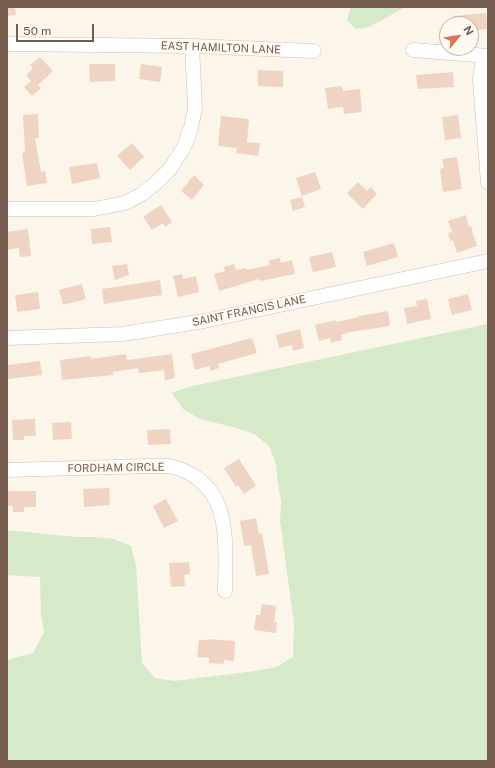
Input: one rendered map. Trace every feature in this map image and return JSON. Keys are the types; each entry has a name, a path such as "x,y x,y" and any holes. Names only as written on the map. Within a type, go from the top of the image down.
{"street":[{"name":"EAST HAMILTON LANE","path":"7,44 192,46 314,51"},
{"path":"7,209 94,209 124,203 142,194 157,182 170,169 184,147 191,128 195,108 192,46"},
{"path":"413,50 486,56 480,80 488,183"},
{"name":"SAINT FRANCIS LANE","path":"7,338 123,334 138,332 204,321 488,261"},
{"name":"FORDHAM CIRCLE","path":"7,470 170,466 189,472 205,484 215,497 221,513 224,528 225,591"}],"green space":[{"path":"351,7 406,7 369,27 356,29 347,20"},
{"path":"488,324 488,761 7,761 7,660 33,653 44,632 41,614 40,577 7,575 7,530 114,539 131,546 136,565 142,663 155,678 174,681 256,671 276,667 293,657 294,623 280,521 281,502 276,464 269,446 254,434 237,428 200,419 183,409 172,393 188,387"}],"building":[{"path":"7,7 15,7 16,15 7,16"},
{"path":"486,13 488,29 479,30 479,16 453,16"},
{"path":"40,57 53,71 38,85 41,88 32,96 24,87 31,81 26,75 33,68 30,65"},
{"path":"89,64 115,64 115,81 90,82"},
{"path":"141,64 162,67 160,82 139,79"},
{"path":"258,70 283,71 283,87 258,86"},
{"path":"453,72 454,87 418,89 416,75"},
{"path":"342,86 343,91 360,89 362,112 344,114 343,107 328,109 325,88"},
{"path":"38,114 39,138 35,138 41,172 45,171 47,183 27,186 22,153 25,152 23,115"},
{"path":"458,115 461,138 445,140 442,117"},
{"path":"221,116 249,119 247,142 260,143 258,156 236,153 237,148 218,146"},
{"path":"132,143 144,157 130,170 117,156"},
{"path":"457,157 462,189 443,192 440,169 444,168 442,159"},
{"path":"97,163 100,178 72,184 69,167"},
{"path":"315,172 321,189 302,196 296,178"},
{"path":"194,175 204,185 192,200 181,191"},
{"path":"358,182 367,191 371,187 377,194 363,209 347,193"},
{"path":"302,197 305,207 293,211 290,200"},
{"path":"161,205 172,222 165,227 163,223 152,230 143,217"},
{"path":"466,215 469,227 471,226 473,233 471,233 473,234 477,246 457,253 453,240 450,241 448,233 452,232 448,221"},
{"path":"110,227 112,242 92,244 91,229"},
{"path":"28,229 31,256 20,257 19,248 7,250 7,232"},
{"path":"394,243 398,257 367,266 363,252"},
{"path":"332,252 336,267 313,272 309,257"},
{"path":"280,258 281,263 292,260 295,274 260,281 259,279 219,291 214,274 225,271 224,267 234,264 236,270 246,268 246,270 270,265 269,260"},
{"path":"127,264 129,275 115,280 112,266"},
{"path":"182,274 183,279 196,276 199,292 178,297 173,276"},
{"path":"160,280 162,295 104,304 102,289"},
{"path":"82,284 86,299 63,305 59,290"},
{"path":"38,292 40,309 17,312 15,295"},
{"path":"468,294 472,310 452,315 448,299"},
{"path":"427,299 431,319 407,324 404,308 417,306 416,301"},
{"path":"388,311 390,326 350,332 341,335 342,340 331,343 330,338 319,341 315,325"},
{"path":"300,329 304,348 293,351 292,345 279,348 276,335"},
{"path":"252,338 257,353 218,364 219,368 211,371 209,366 195,370 191,354"},
{"path":"126,354 127,360 172,354 175,378 165,380 164,370 139,373 138,368 113,372 113,375 62,380 60,360 91,356 91,359"},
{"path":"40,361 42,375 8,379 7,365"},
{"path":"35,419 36,436 24,436 24,440 13,440 12,420"},
{"path":"71,422 72,439 53,440 52,423"},
{"path":"170,429 171,444 148,445 147,430"},
{"path":"239,459 256,486 244,494 238,485 236,487 224,468"},
{"path":"109,488 110,505 84,507 83,489"},
{"path":"7,491 36,491 36,507 24,507 24,512 13,512 13,506 7,506"},
{"path":"166,499 178,521 164,528 153,506"},
{"path":"256,518 259,534 262,533 269,574 256,576 251,545 244,546 240,521"},
{"path":"189,562 190,574 184,575 185,586 171,587 169,563"},
{"path":"262,604 276,606 274,622 277,622 276,633 254,630 256,615 260,615"},
{"path":"207,639 235,641 234,661 224,660 224,664 209,663 209,658 197,657 199,640"}]}
